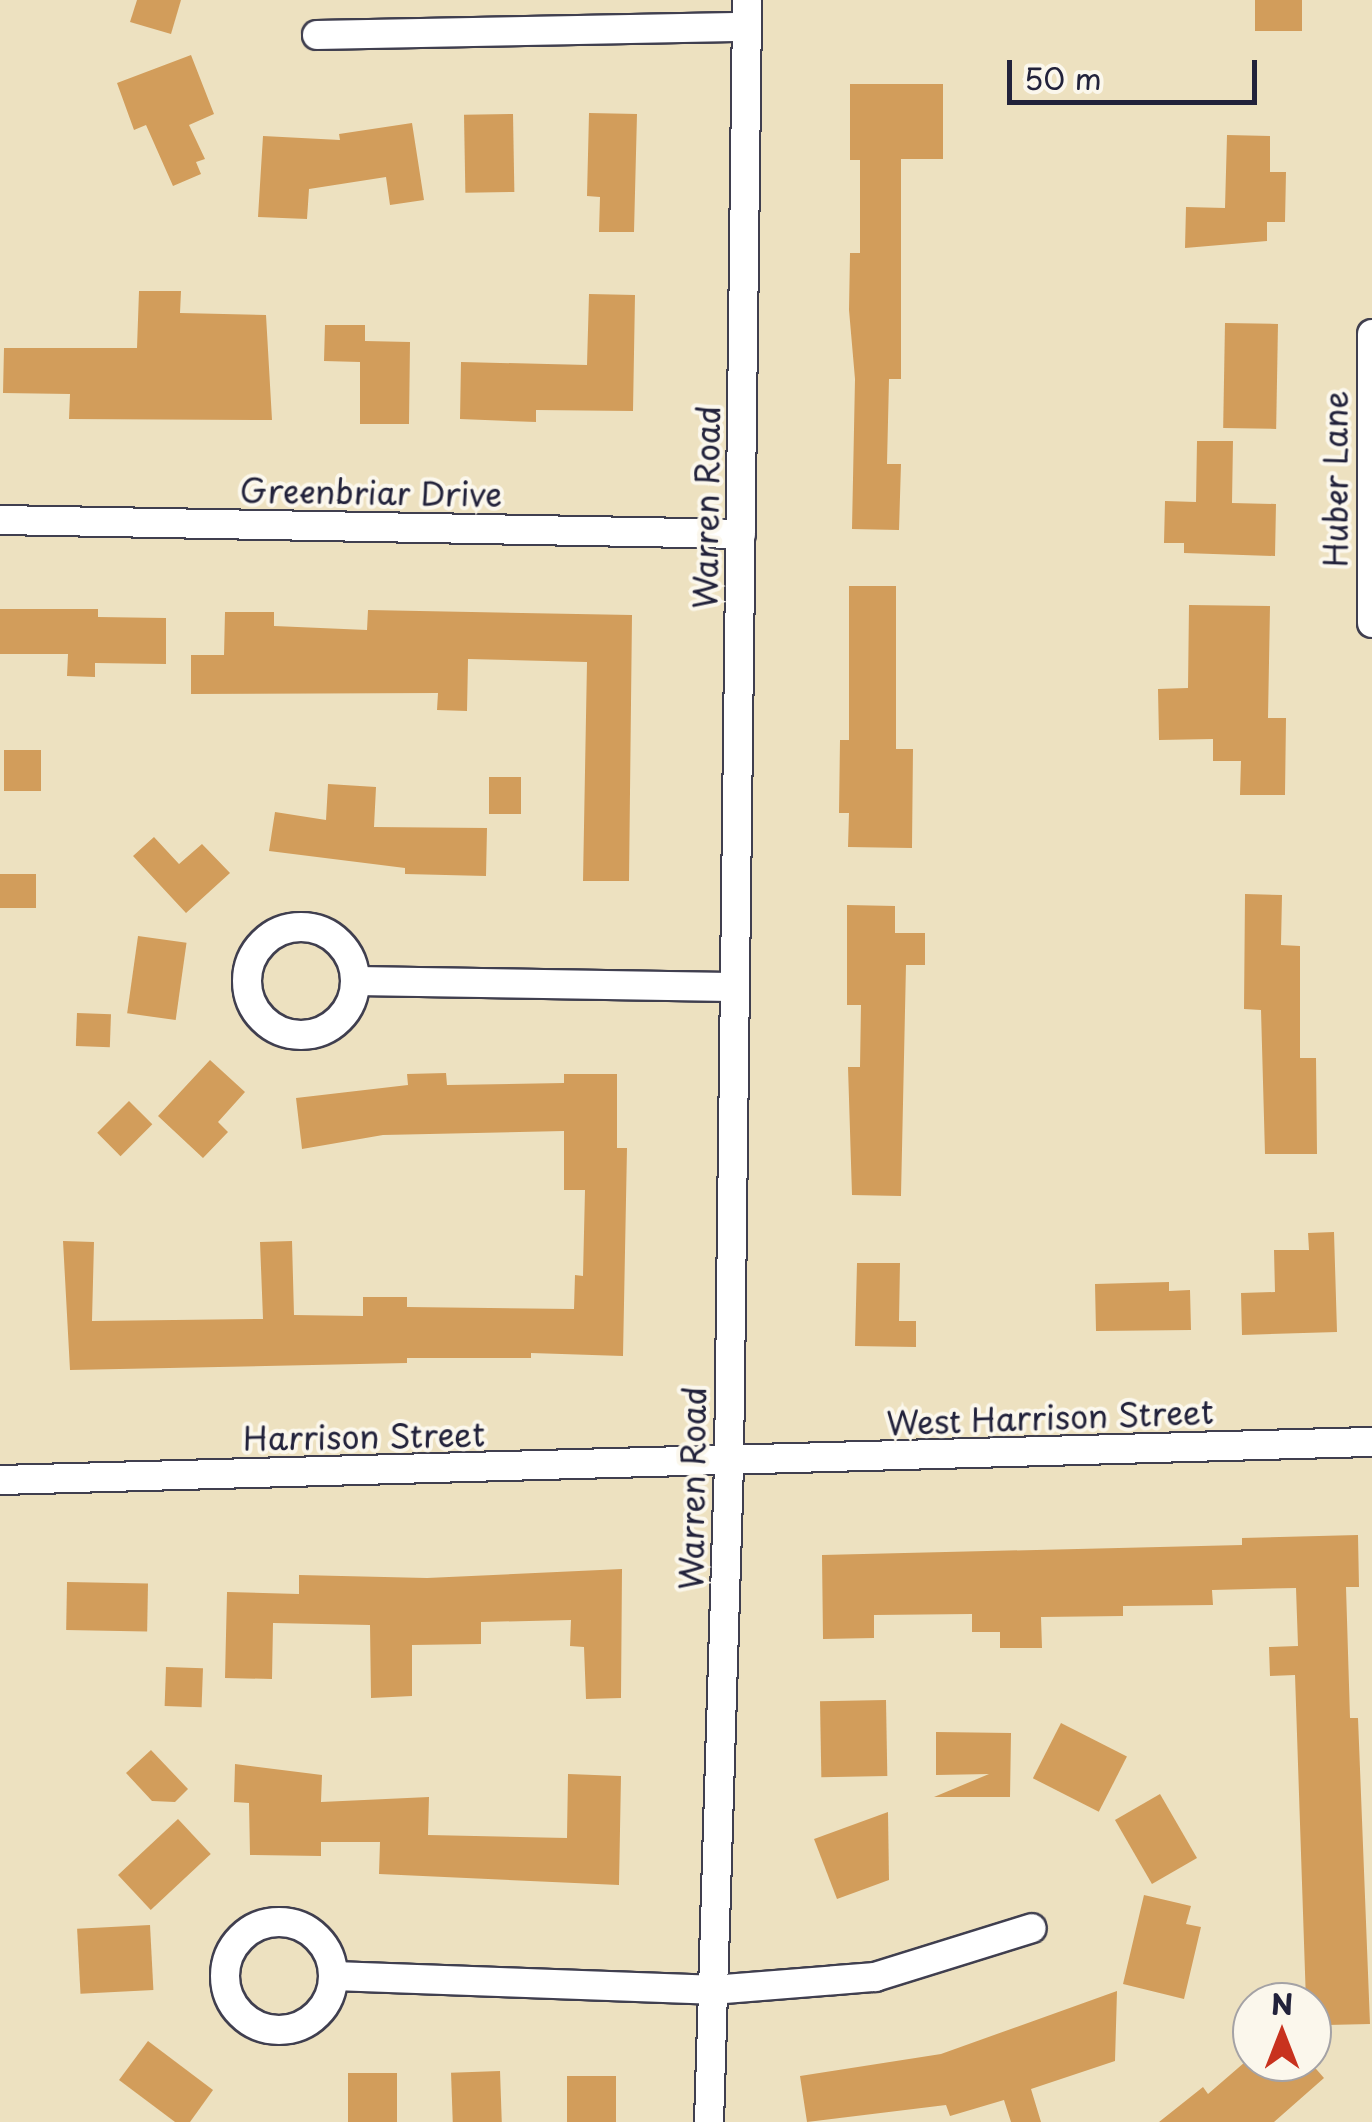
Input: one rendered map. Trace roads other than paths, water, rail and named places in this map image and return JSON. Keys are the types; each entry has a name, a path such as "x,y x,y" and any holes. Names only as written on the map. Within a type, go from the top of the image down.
{"street":[{"name":"Warren Road","path":"317,35 747,14 732,987 730,1462 709,2122"},
{"name":"Huber Lane","path":"1372,334 1372,623"},
{"name":"Greenbriar Drive","path":"0,520 741,534"},
{"path":"356,981 732,987"},
{"name":"West Harrison Street","path":"730,1462 1372,1442"},
{"name":"Harrison Street","path":"0,1480 730,1462"},
{"path":"334,1976 712,1990 875,1978 1032,1928"}]}
